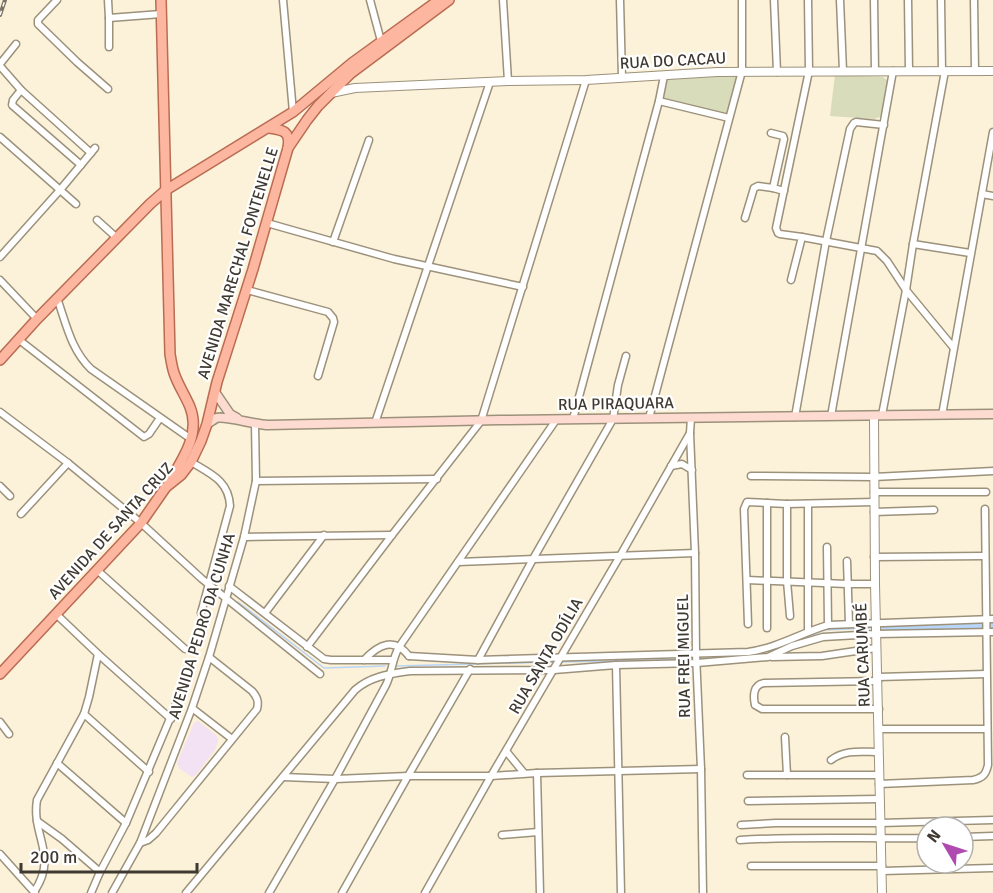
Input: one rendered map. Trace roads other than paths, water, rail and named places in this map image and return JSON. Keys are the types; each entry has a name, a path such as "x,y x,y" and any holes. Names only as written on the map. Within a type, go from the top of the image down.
{"main road":[{"path":"160,0 170,354 174,373 190,408 195,437 166,487"},
{"name":"AVENIDA MARECHAL FONTENELLE","path":"0,360 57,298 166,190 293,112 352,63 439,0"},
{"name":"AVENIDA MARECHAL FONTENELLE","path":"215,392 288,148 303,125 330,93 350,74 450,0"},
{"path":"293,112 294,122 303,125"},
{"path":"269,128 286,133 289,141 288,148"},
{"path":"150,204 160,204 167,211"},
{"path":"215,392 230,414 240,420"},
{"name":"AVENIDA DE SANTA CRUZ","path":"0,674 141,523 166,487 186,471 191,462 195,437 207,426 215,392"},
{"name":"RUA PIRAQUARA","path":"207,426 219,417 268,425 993,414"}],"street":[{"path":"57,0 38,20 39,26 108,89"},
{"path":"108,0 109,47"},
{"path":"283,0 293,112"},
{"path":"370,0 381,41"},
{"path":"504,0 508,81"},
{"path":"620,0 622,77"},
{"path":"649,418 742,71 742,0"},
{"path":"774,0 777,72"},
{"path":"808,0 809,71 777,231 780,234 877,251 953,347"},
{"path":"840,0 843,71"},
{"path":"874,0 875,71"},
{"path":"908,0 909,71"},
{"path":"878,416 906,290 944,71 941,0"},
{"path":"974,0 975,70"},
{"path":"109,18 161,14"},
{"path":"0,257 93,151 21,90 0,65 16,44"},
{"name":"RUA DO CACAU","path":"330,93 355,88 586,80 742,71 993,71"},
{"path":"831,416 893,71"},
{"path":"350,74 351,84 355,88"},
{"path":"573,419 664,76"},
{"path":"307,647 481,421 586,80"},
{"path":"375,423 490,82"},
{"path":"21,90 12,105 81,165"},
{"path":"659,101 729,118"},
{"path":"795,417 826,241 850,129 854,123 859,122 884,125"},
{"path":"942,415 993,132"},
{"path":"771,133 783,136 784,139 773,188"},
{"path":"0,137 76,204"},
{"path":"333,242 369,140"},
{"path":"745,218 754,188 758,186 784,191"},
{"path":"982,194 993,196"},
{"path":"97,220 117,238"},
{"path":"267,223 427,267 522,287"},
{"path":"791,280 802,237"},
{"path":"913,244 970,253"},
{"path":"0,280 37,319"},
{"path":"247,290 331,314 334,322 318,376"},
{"path":"57,298 77,352 84,363 160,418 195,437"},
{"path":"18,339 144,437 149,434 160,418"},
{"path":"478,660 613,419 618,385 626,356"},
{"path":"0,412 141,523 211,586 320,674"},
{"name":"RUA CARUMBÉ","path":"878,416 874,477 874,584 882,893"},
{"name":"RUA FREI MIGUEL","path":"691,418 703,893"},
{"path":"269,893 386,685 399,647 556,420"},
{"name":"AVENIDA PEDRO DA CUNHA","path":"112,893 140,843 209,657 244,537 256,481 255,424"},
{"name":"RUA SANTA ODÍLIA","path":"425,893 690,433"},
{"path":"191,462 213,475 221,483 226,489 230,506 211,586 201,612"},
{"path":"21,514 68,464"},
{"path":"671,466 682,464 692,470"},
{"path":"752,476 874,477 993,471"},
{"path":"256,481 436,479"},
{"path":"0,486 10,496"},
{"path":"874,492 987,492"},
{"path":"748,624 744,509 746,504 753,502 808,504 874,502"},
{"path":"767,503 767,628"},
{"path":"787,504 790,616"},
{"path":"808,504 808,631"},
{"path":"747,775 974,780 987,771 985,509"},
{"path":"874,512 934,510"},
{"path":"265,613 324,535"},
{"path":"244,537 392,535"},
{"path":"827,547 828,625"},
{"path":"458,562 695,553"},
{"path":"874,557 984,556"},
{"path":"847,561 849,624"},
{"path":"97,570 185,649"},
{"path":"747,580 874,584"},
{"path":"230,586 324,659 364,660 410,669 470,669 696,658 822,656 876,648"},
{"path":"56,614 171,719"},
{"path":"987,627 993,619"},
{"path":"364,660 377,647 392,645 399,647 409,658 616,665 760,650 828,625 849,624 876,629 987,627"},
{"path":"768,657 792,646 823,637 876,629 987,627"},
{"path":"0,854 34,892 44,874 45,860 35,811 37,800 84,714 98,654"},
{"path":"140,843 156,833 257,709 257,697 252,691 209,657"},
{"path":"616,665 621,893"},
{"path":"186,893 356,690 392,666"},
{"path":"342,893 470,669"},
{"path":"879,709 762,709 755,705 754,697 758,685 764,683 986,674"},
{"path":"91,893 149,772 182,690"},
{"path":"192,708 232,740"},
{"path":"84,714 149,772"},
{"path":"0,722 9,734"},
{"path":"879,729 987,729"},
{"path":"785,737 787,775"},
{"path":"506,751 524,773"},
{"path":"831,760 844,752 879,752"},
{"path":"57,763 126,823"},
{"path":"283,777 335,779 701,769"},
{"path":"537,773 540,893"},
{"path":"748,801 879,799"},
{"path":"741,825 993,820"},
{"path":"37,821 62,838 100,872"},
{"path":"502,834 538,832"},
{"path":"975,837 993,836"},
{"path":"740,840 783,837 915,838"},
{"path":"0,867 6,861"},
{"path":"751,866 882,869 993,868"}],"waterway":[{"path":"220,589 224,591"},
{"path":"238,602 324,668 385,666"},
{"path":"879,628 993,625"},
{"path":"795,642 824,630 870,628"},
{"path":"701,659 769,654"},
{"path":"561,662 693,659"},
{"path":"397,666 554,662"}],"railway":[{"path":"0,15 5,0"}]}
